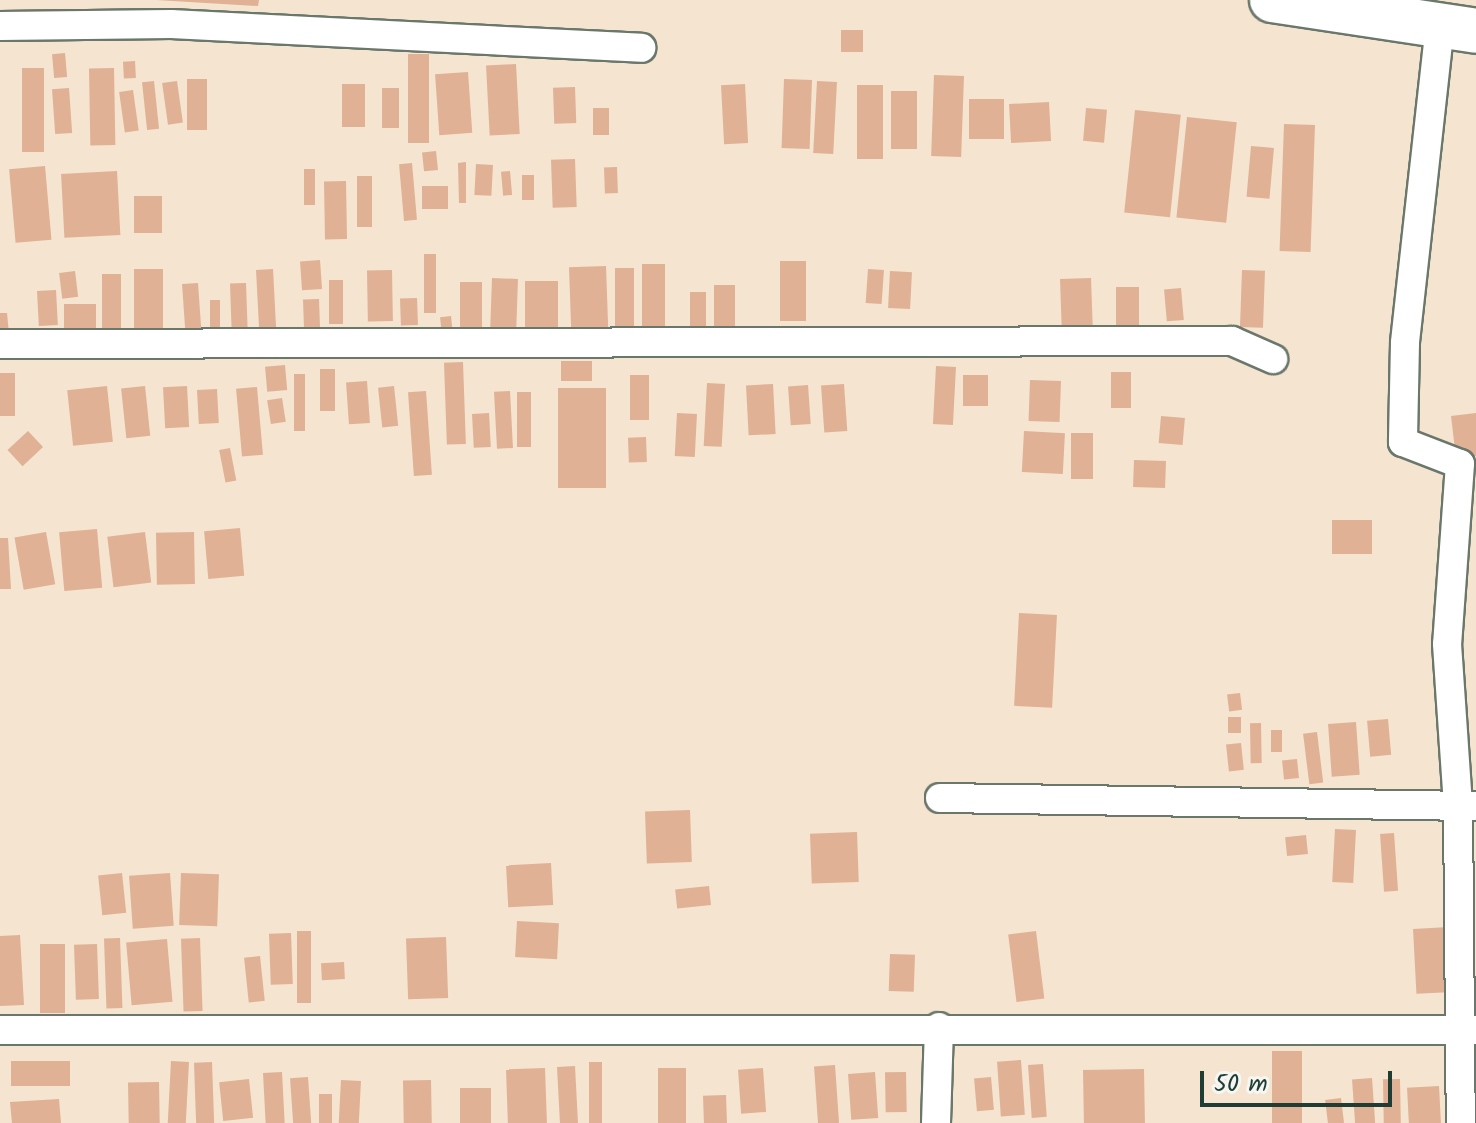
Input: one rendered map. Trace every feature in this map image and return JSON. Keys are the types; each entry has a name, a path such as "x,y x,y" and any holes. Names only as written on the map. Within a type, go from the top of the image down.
{"main road":[{"path":"1272,0 1458,28"}],"street":[{"path":"0,26 171,24 641,48"},
{"path":"1458,28 1405,343 1403,442 1460,464 1447,644 1467,806 1469,1030 1461,1123"},
{"path":"0,344 1232,341 1273,359"},
{"path":"940,798 1467,806"},
{"path":"0,1030 939,1027 1469,1030"},
{"path":"936,1123 939,1027"}],"building":[{"path":"156,0 259,0 258,6"},
{"path":"841,30 863,30 863,52 841,52"},
{"path":"65,53 67,77 54,78 52,54"},
{"path":"408,54 429,54 429,143 408,143"},
{"path":"135,61 136,78 124,79 123,62"},
{"path":"516,64 520,134 490,135 486,66"},
{"path":"22,68 44,68 44,152 22,152"},
{"path":"89,68 114,68 115,145 90,145"},
{"path":"468,72 472,133 439,135 435,74"},
{"path":"934,75 964,76 961,157 931,156"},
{"path":"187,79 207,79 207,130 187,130"},
{"path":"784,79 812,80 810,149 782,148"},
{"path":"154,81 159,129 147,130 142,82"},
{"path":"177,81 183,123 168,125 162,83"},
{"path":"817,81 837,82 833,154 813,153"},
{"path":"342,84 365,84 365,127 342,127"},
{"path":"745,84 748,143 724,144 721,85"},
{"path":"857,85 883,85 883,159 857,159"},
{"path":"575,87 576,123 554,124 553,88"},
{"path":"69,88 72,133 55,134 52,89"},
{"path":"382,88 399,88 399,128 382,128"},
{"path":"133,90 139,131 125,133 119,92"},
{"path":"891,91 917,91 917,149 891,149"},
{"path":"969,99 1004,99 1004,139 969,139"},
{"path":"1049,102 1051,141 1011,143 1009,104"},
{"path":"593,108 609,108 609,135 593,135"},
{"path":"1086,108 1107,110 1104,143 1083,141"},
{"path":"1135,110 1181,115 1170,217 1124,212"},
{"path":"1187,117 1237,122 1226,223 1176,217"},
{"path":"1284,124 1315,125 1311,252 1280,251"},
{"path":"1251,146 1274,148 1269,199 1247,197"},
{"path":"436,151 438,170 424,171 422,152"},
{"path":"575,159 577,207 553,208 551,160"},
{"path":"466,162 466,203 459,203 458,163"},
{"path":"412,163 417,220 404,221 399,164"},
{"path":"476,164 493,165 491,196 474,195"},
{"path":"45,166 51,240 16,243 9,169"},
{"path":"604,167 617,167 618,193 605,193"},
{"path":"304,169 315,169 315,205 304,205"},
{"path":"117,171 120,235 64,238 61,174"},
{"path":"510,171 512,195 503,196 501,172"},
{"path":"522,175 534,175 534,200 522,200"},
{"path":"357,176 372,176 372,227 357,227"},
{"path":"324,181 346,181 347,239 325,239"},
{"path":"422,186 448,186 448,209 422,209"},
{"path":"134,196 162,196 162,233 134,233"},
{"path":"424,254 436,254 436,313 424,313"},
{"path":"320,260 322,289 302,290 300,261"},
{"path":"780,261 806,261 806,321 780,321"},
{"path":"642,264 665,264 665,334 642,334"},
{"path":"606,266 608,335 571,336 569,267"},
{"path":"615,268 634,268 634,332 615,332"},
{"path":"134,269 163,269 163,328 134,328"},
{"path":"273,269 276,331 259,332 256,270"},
{"path":"868,269 884,270 882,304 866,303"},
{"path":"367,270 392,270 393,321 368,321"},
{"path":"1242,270 1265,271 1263,328 1240,327"},
{"path":"75,271 78,297 62,299 59,273"},
{"path":"890,271 912,272 910,309 888,308"},
{"path":"102,274 121,274 121,330 102,330"},
{"path":"492,278 518,279 516,331 490,330"},
{"path":"1091,278 1093,326 1062,327 1060,279"},
{"path":"329,280 343,280 343,324 329,324"},
{"path":"525,281 558,281 558,337 525,337"},
{"path":"460,282 482,282 482,335 460,335"},
{"path":"198,283 201,328 185,329 182,284"},
{"path":"246,283 248,332 232,333 230,284"},
{"path":"714,285 735,285 735,331 714,331"},
{"path":"1116,287 1139,287 1139,331 1116,331"},
{"path":"1181,288 1184,320 1167,321 1164,289"},
{"path":"56,290 58,325 39,326 37,291"},
{"path":"690,292 706,292 706,326 690,326"},
{"path":"417,298 418,325 401,326 400,299"},
{"path":"319,299 320,336 304,337 303,300"},
{"path":"210,300 220,300 220,333 210,333"},
{"path":"64,304 96,304 96,338 64,338"},
{"path":"0,313 7,313 9,334 0,334"},
{"path":"451,316 453,335 442,336 440,317"},
{"path":"561,361 592,361 592,381 561,381"},
{"path":"463,362 466,444 447,445 444,363"},
{"path":"285,365 287,390 267,392 265,367"},
{"path":"936,366 956,367 953,425 933,424"},
{"path":"320,369 335,369 335,411 320,411"},
{"path":"1111,372 1131,372 1131,408 1111,408"},
{"path":"0,373 15,373 15,416 0,416"},
{"path":"294,374 305,374 305,431 294,431"},
{"path":"630,375 649,375 649,420 630,420"},
{"path":"963,375 988,375 988,406 963,406"},
{"path":"1030,380 1061,381 1060,422 1029,421"},
{"path":"367,381 370,423 349,424 346,382"},
{"path":"707,383 725,384 722,447 704,446"},
{"path":"773,384 776,434 749,435 746,385"},
{"path":"844,384 847,431 824,432 821,386"},
{"path":"808,385 811,424 791,425 788,386"},
{"path":"107,386 113,442 73,446 67,390"},
{"path":"145,386 150,436 126,438 121,389"},
{"path":"187,386 189,427 165,428 163,387"},
{"path":"394,386 398,426 382,427 378,388"},
{"path":"257,387 263,455 242,457 236,389"},
{"path":"558,388 606,388 606,488 558,488"},
{"path":"217,389 219,423 199,424 197,390"},
{"path":"426,391 432,475 414,476 408,392"},
{"path":"510,391 513,448 497,449 494,392"},
{"path":"517,392 531,392 531,447 517,447"},
{"path":"282,398 286,422 271,424 267,400"},
{"path":"489,413 491,447 474,448 472,414"},
{"path":"677,413 697,414 695,457 675,456"},
{"path":"1476,413 1476,456 1456,458 1451,416"},
{"path":"1161,416 1185,418 1183,445 1159,443"},
{"path":"28,431 43,447 23,466 8,450"},
{"path":"1024,431 1065,433 1063,474 1022,472"},
{"path":"1071,433 1093,433 1093,479 1071,479"},
{"path":"646,437 647,462 629,463 628,438"},
{"path":"230,448 236,480 225,482 219,450"},
{"path":"1134,460 1166,461 1165,488 1133,487"},
{"path":"1332,520 1372,520 1372,554 1332,554"},
{"path":"240,528 244,576 208,579 204,531"},
{"path":"97,529 102,588 64,591 59,532"},
{"path":"46,532 55,584 24,590 14,538"},
{"path":"145,532 151,583 113,587 107,537"},
{"path":"194,532 195,584 157,585 156,533"},
{"path":"0,538 8,538 11,589 0,589"},
{"path":"1019,613 1057,615 1052,708 1014,706"},
{"path":"1240,693 1242,710 1229,711 1227,695"},
{"path":"1228,717 1241,717 1241,733 1228,733"},
{"path":"1388,719 1391,755 1370,757 1367,721"},
{"path":"1356,722 1360,775 1332,777 1328,724"},
{"path":"1250,723 1261,723 1262,763 1251,763"},
{"path":"1271,730 1282,730 1282,752 1271,752"},
{"path":"1317,732 1323,783 1309,784 1303,734"},
{"path":"1241,743 1244,770 1229,771 1226,745"},
{"path":"1297,759 1299,778 1284,779 1282,761"},
{"path":"690,810 692,862 647,864 645,812"},
{"path":"1335,829 1356,830 1353,883 1332,882"},
{"path":"857,832 859,882 812,884 810,834"},
{"path":"1394,833 1398,891 1384,892 1380,834"},
{"path":"1306,835 1308,854 1287,856 1285,837"},
{"path":"551,863 553,905 508,907 506,865"},
{"path":"122,873 126,913 102,915 98,876"},
{"path":"170,873 174,926 133,929 129,876"},
{"path":"181,873 219,874 217,926 179,925"},
{"path":"709,886 711,905 677,908 675,890"},
{"path":"517,921 559,923 557,959 515,957"},
{"path":"1449,927 1452,992 1416,994 1413,929"},
{"path":"297,931 311,931 311,1003 297,1003"},
{"path":"1036,931 1044,998 1016,1002 1008,934"},
{"path":"291,933 293,984 271,985 269,934"},
{"path":"20,935 24,1005 0,1006 0,936"},
{"path":"446,937 448,998 408,999 406,938"},
{"path":"120,938 122,1008 106,1009 104,939"},
{"path":"200,938 203,1011 184,1012 181,939"},
{"path":"167,939 172,1002 132,1005 126,943"},
{"path":"40,944 65,944 65,1013 40,1013"},
{"path":"97,944 99,999 76,1000 74,945"},
{"path":"890,954 915,955 914,992 889,991"},
{"path":"260,956 265,1001 249,1002 244,958"},
{"path":"344,962 345,979 322,980 321,963"},
{"path":"1272,1051 1302,1051 1302,1123 1272,1123"},
{"path":"1021,1060 1025,1115 1001,1117 997,1062"},
{"path":"11,1061 70,1061 70,1086 11,1086"},
{"path":"171,1061 189,1062 186,1123 168,1123"},
{"path":"212,1062 214,1123 196,1123 194,1063"},
{"path":"589,1062 602,1062 602,1123 589,1123"},
{"path":"1043,1064 1047,1117 1032,1118 1028,1065"},
{"path":"835,1065 839,1123 818,1123 814,1066"},
{"path":"575,1066 578,1123 560,1123 557,1067"},
{"path":"545,1068 547,1123 508,1123 506,1069"},
{"path":"658,1068 686,1068 686,1123 658,1123"},
{"path":"763,1068 766,1112 741,1114 738,1070"},
{"path":"1144,1069 1145,1123 1084,1123 1083,1070"},
{"path":"282,1072 285,1123 266,1123 263,1073"},
{"path":"875,1072 878,1118 851,1120 848,1074"},
{"path":"885,1072 906,1072 907,1112 886,1112"},
{"path":"308,1077 311,1123 293,1123 290,1078"},
{"path":"991,1077 994,1110 977,1111 974,1078"},
{"path":"1372,1078 1375,1123 1355,1123 1352,1079"},
{"path":"249,1079 253,1118 223,1121 219,1082"},
{"path":"1383,1079 1400,1079 1401,1123 1384,1123"},
{"path":"341,1080 361,1081 359,1123 339,1123"},
{"path":"403,1080 431,1080 432,1123 404,1123"},
{"path":"159,1082 160,1123 129,1123 128,1083"},
{"path":"1439,1086 1441,1123 1409,1123 1407,1088"},
{"path":"460,1088 491,1088 491,1123 460,1123"},
{"path":"319,1094 332,1094 332,1123 319,1123"},
{"path":"726,1095 727,1123 704,1123 703,1096"},
{"path":"1341,1098 1344,1123 1328,1123 1325,1100"},
{"path":"59,1099 61,1123 12,1123 10,1102"}]}
